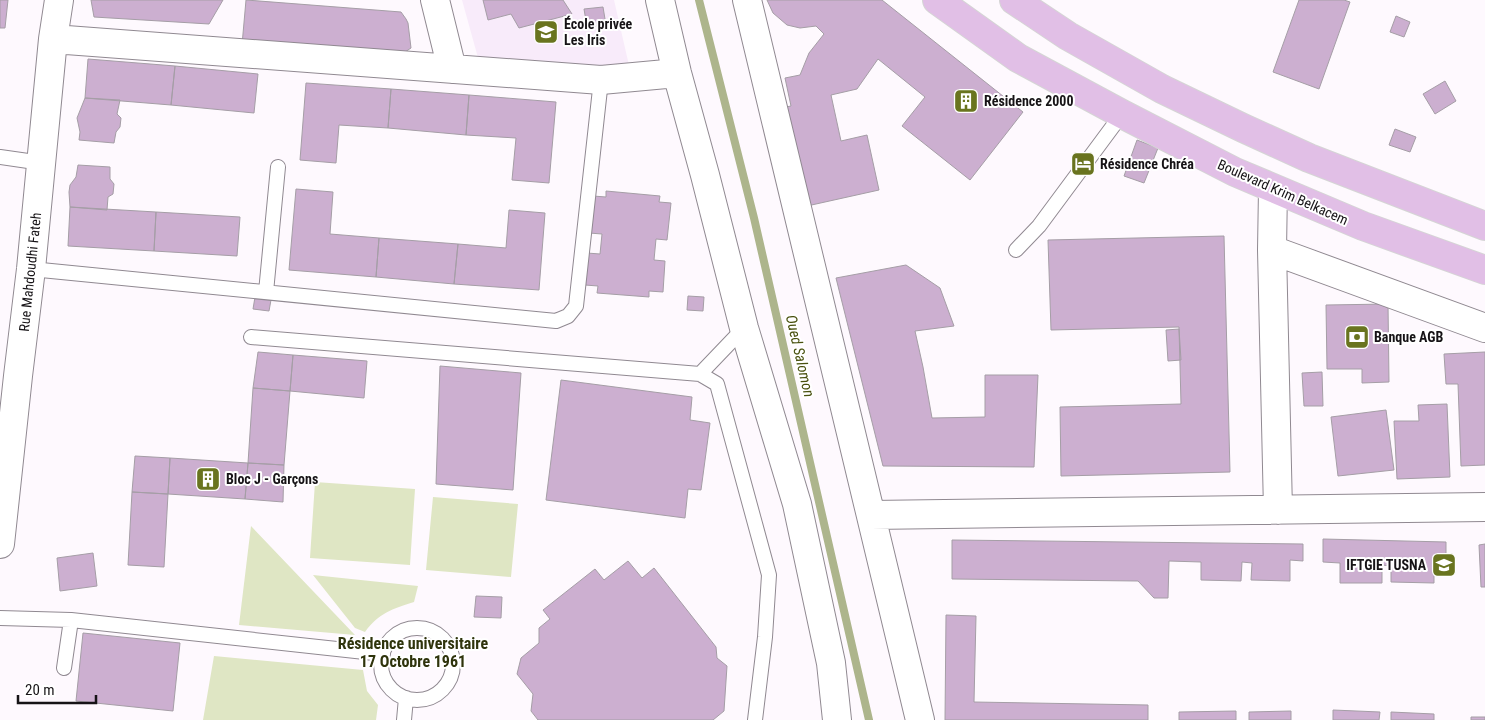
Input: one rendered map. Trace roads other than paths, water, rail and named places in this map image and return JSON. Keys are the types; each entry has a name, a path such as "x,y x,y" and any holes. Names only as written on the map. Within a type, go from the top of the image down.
{"main road":[{"name":"Boulevard Krim Belkacem","path":"937,0 1018,58 1235,172 1363,226 1485,270"},
{"path":"1014,0 1068,36 1162,89 1207,111 1309,158 1485,226"}],"street":[{"name":"Rue Mahdoudhi Fateh","path":"0,544 9,375 31,269 53,39 59,0"},
{"path":"435,0 452,69"},
{"path":"660,0 677,73 744,328 797,504 831,663 837,720"},
{"path":"747,0 920,720"},
{"path":"53,39 601,80 677,73"},
{"path":"1273,189 1272,250 1278,510"},
{"path":"1272,250 1485,328"},
{"path":"871,515 1485,507"}],"lane":[{"path":"31,269 556,321 568,316 576,306 601,80"},
{"path":"1016,250 1039,226 1122,114"},
{"path":"0,157 42,163"},
{"path":"266,292 278,168"},
{"path":"700,374 744,328"},
{"path":"251,337 700,374 717,384 769,575 765,637 755,720"},
{"path":"0,618 71,620 383,654"},
{"path":"64,668 71,620"},
{"path":"420,628 432,631 442,638 449,647 453,659 452,671 448,682 440,692 430,698 418,700 406,698 396,693 383,676 383,654 388,643 397,634 408,629 420,628"},
{"path":"404,720 406,698"}],"waterway":[{"name":"Oued Salomon","path":"699,0 754,218 869,720"}],"place":[{"name":"École privée Les Iris","path":"546,32"},
{"name":"Résidence 2000","path":"966,101"},
{"name":"Résidence Chréa","path":"1083,164"},
{"name":"Banque AGB","path":"1357,337"},
{"name":"Bloc J - Garçons","path":"208,479"},
{"name":"IFTGIE TUSNA","path":"1444,565"}],"district":[{"name":"Résidence universitaire 17 Octobre 1961","path":"413,652"}]}
